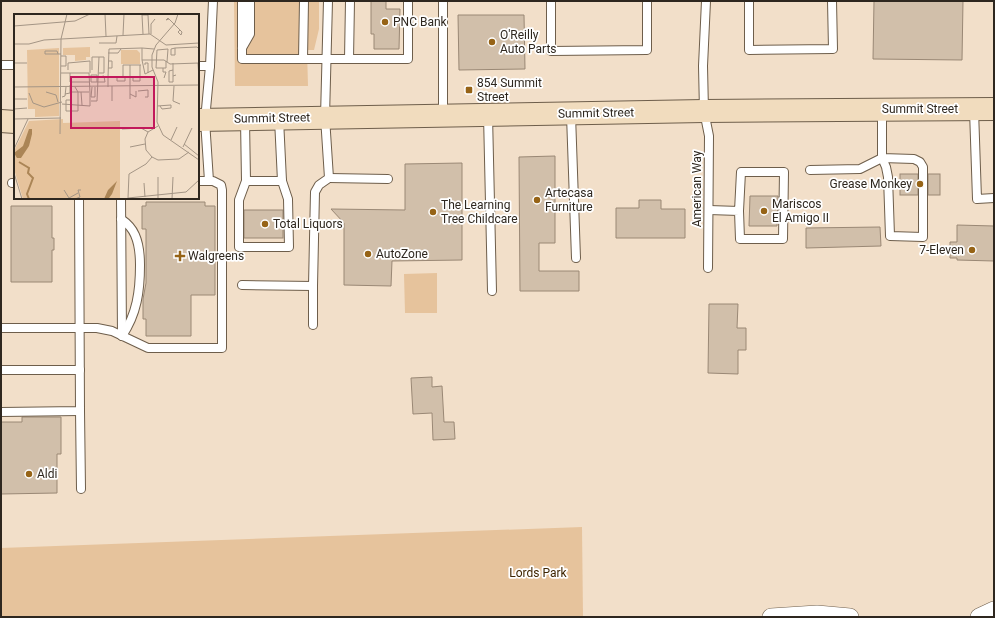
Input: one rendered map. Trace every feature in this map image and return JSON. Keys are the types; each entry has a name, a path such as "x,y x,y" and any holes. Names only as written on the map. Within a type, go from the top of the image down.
{"main road":[{"name":"Summit Street","path":"202,120 488,114 984,109"},
{"path":"1,121 14,122"}],"street":[{"path":"979,617 994,610"},
{"path":"771,617 817,614 850,617"}],"lane":[{"path":"209,181 202,120 210,66 213,1"},
{"path":"242,1 242,59 327,60 408,59 408,1"},
{"path":"242,49 250,34 250,1"},
{"path":"303,59 304,1"},
{"path":"328,1 325,117 329,178"},
{"path":"349,59 350,1"},
{"path":"443,1 443,115"},
{"path":"551,1 551,51 647,50 647,1"},
{"name":"American Way","path":"706,1 703,66 704,111 709,136 710,210 708,268"},
{"path":"749,1 749,50 833,49 832,1"},
{"path":"1,65 14,65"},
{"path":"199,66 210,66"},
{"path":"810,170 860,170 882,158 914,159 920,162 923,167 923,237 890,236 888,177 882,158 882,109"},
{"path":"984,109 977,198 994,198"},
{"path":"488,114 492,291"},
{"path":"571,114 576,258"},
{"path":"245,119 246,181 239,200 239,247 289,247 288,199 282,181 279,118"},
{"path":"741,172 784,172 783,239 740,238 740,211 741,172"},
{"path":"313,326 315,192 319,185 329,178 388,179"},
{"path":"1,328 107,329 148,348 222,348 222,190 221,185 219,184 209,181 199,181"},
{"path":"246,181 282,181"},
{"path":"79,199 81,489"},
{"path":"121,199 122,336"},
{"path":"710,210 740,211"},
{"path":"121,219 128,224 136,235 139,251 140,271 138,301 130,325 122,336"},
{"path":"242,285 313,286"},
{"path":"1,370 80,370"},
{"path":"1,412 80,411"}],"green space":[{"path":"234,1 319,1 319,29 314,50 307,50 308,86 235,86"},
{"path":"437,273 437,313 405,313 404,274"},
{"name":"Lords Park","path":"582,527 583,617 1,617 1,548"}],"building":[{"name":"PNC Bank","path":"371,1 386,1 386,9 400,9 399,49 374,49 374,34 371,34"},
{"path":"874,1 963,1 962,60 873,59"},
{"name":"O'Reilly Auto Parts","path":"458,15 524,15 525,69 459,70"},
{"name":"Artecasa Furniture","path":"555,156 555,243 539,243 539,271 579,271 579,291 520,291 519,157"},
{"path":"462,163 462,260 392,261 391,286 344,285 344,223 331,209 405,210 405,164"},
{"path":"900,174 918,174 918,195 900,195"},
{"path":"928,174 940,174 940,195 928,195"},
{"name":"Mariscos El Amigo II","path":"750,196 778,196 777,226 749,226"},
{"path":"639,200 661,200 661,209 685,209 685,238 616,238 616,208 639,208"},
{"name":"Walgreens","path":"146,202 205,202 205,206 215,206 215,295 191,295 191,336 146,336 146,319 143,319 143,299 146,283 146,229 142,229 142,206 146,206"},
{"path":"11,206 52,206 52,238 54,238 54,250 52,250 52,282 11,282"},
{"name":"Total Liquors","path":"244,210 283,210 283,238 244,238"},
{"name":"7-Eleven","path":"957,225 994,226 994,261 957,260 957,258 950,258 950,242 957,242"},
{"path":"880,227 881,246 806,248 806,228"},
{"path":"709,304 738,304 737,328 746,328 746,350 738,350 738,374 708,373"},
{"path":"432,377 432,387 442,386 444,422 454,422 455,439 433,440 432,413 413,414 411,378"},
{"name":"Aldi","path":"22,417 61,417 61,454 57,454 57,493 1,494 1,422 22,422"}],"place":[{"name":"PNC Bank","path":"385,22"},
{"name":"O'Reilly Auto Parts","path":"492,42"},
{"name":"854 Summit Street","path":"469,90"},
{"name":"Grease Monkey","path":"920,184"},
{"name":"Artecasa Furniture","path":"537,200"},
{"name":"Mariscos El Amigo II","path":"764,211"},
{"name":"The Learning Tree Childcare","path":"433,212"},
{"name":"Total Liquors","path":"265,224"},
{"name":"7-Eleven","path":"972,250"},
{"name":"AutoZone","path":"368,254"},
{"name":"Walgreens","path":"180,256"},
{"name":"Aldi","path":"29,474"}]}
